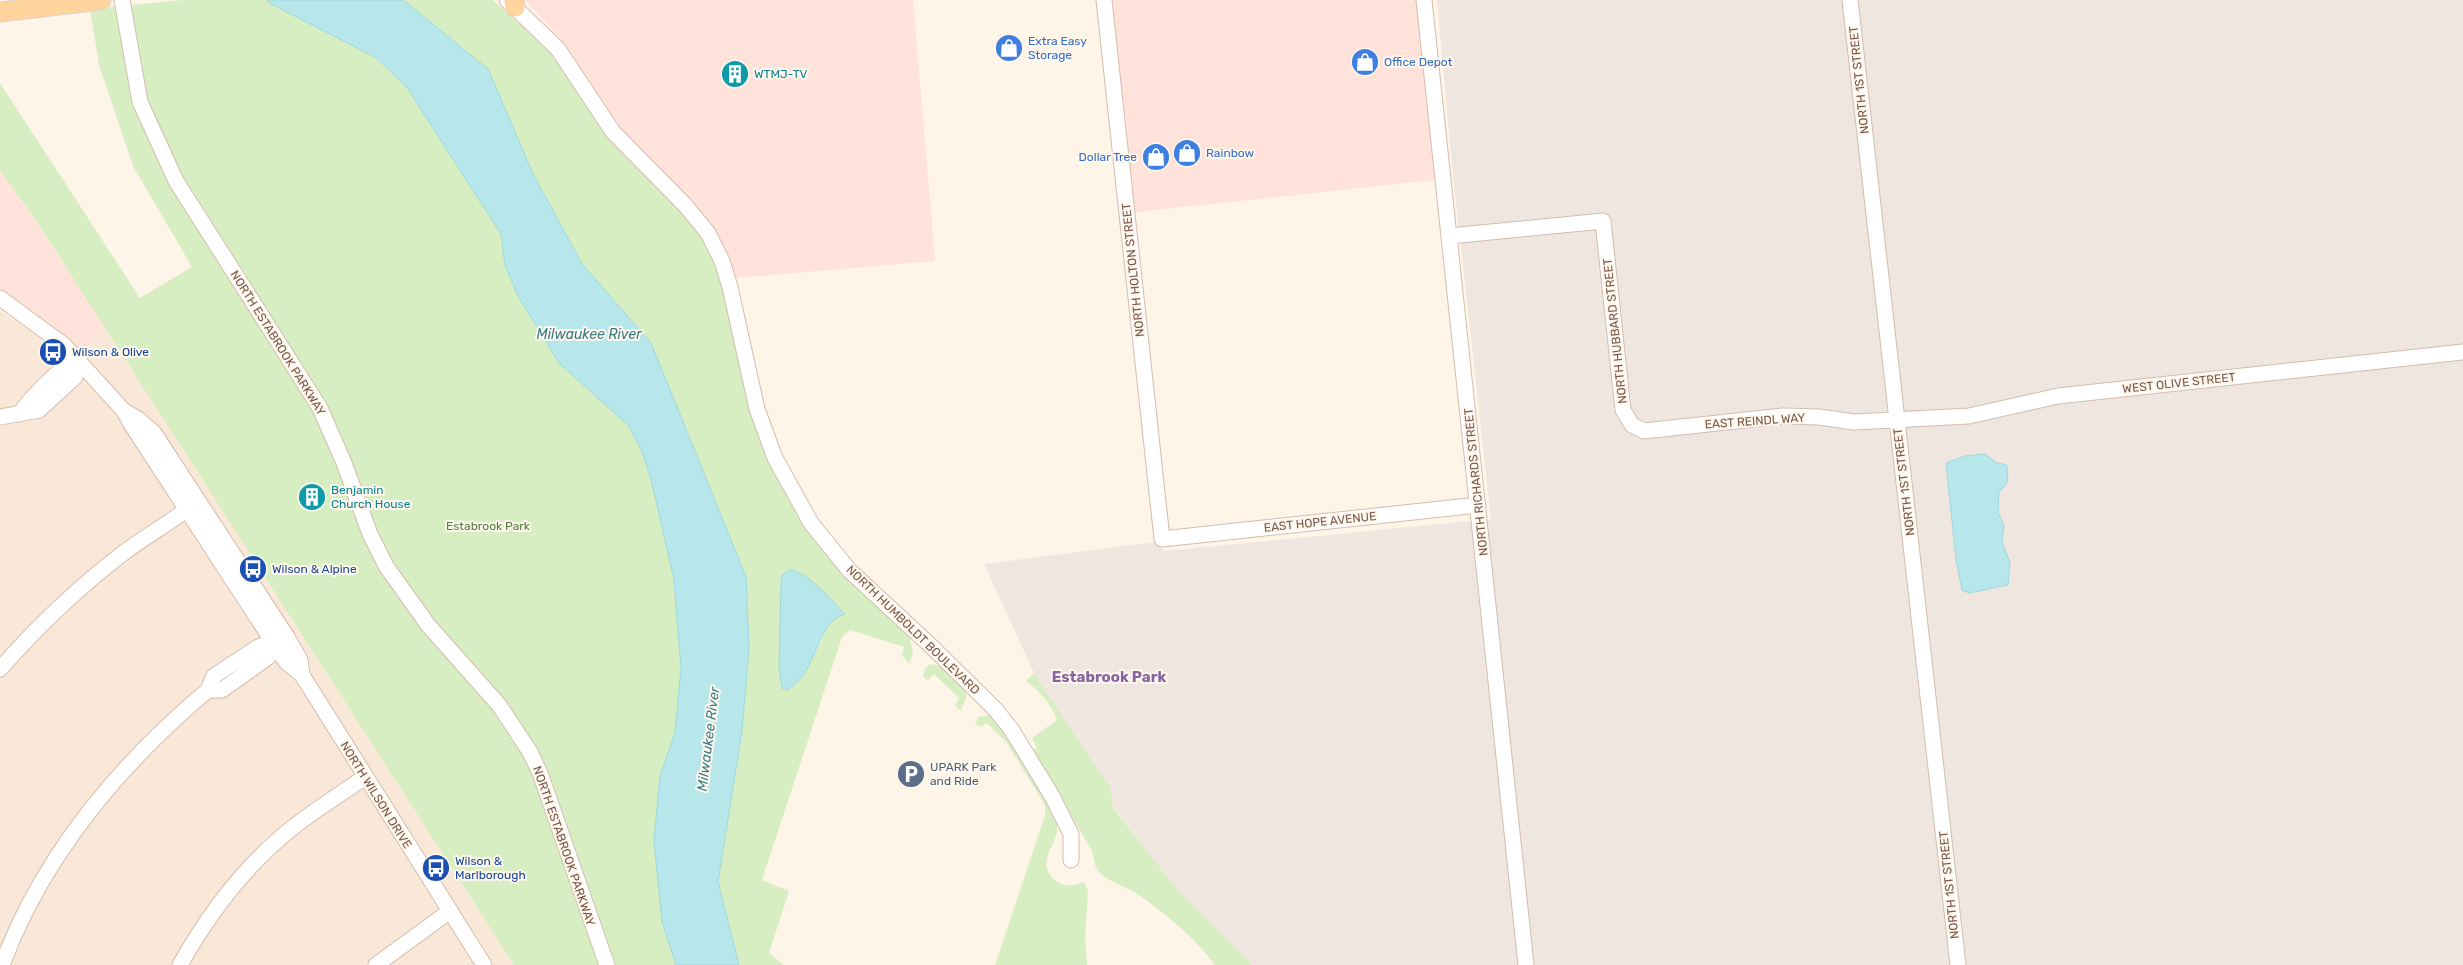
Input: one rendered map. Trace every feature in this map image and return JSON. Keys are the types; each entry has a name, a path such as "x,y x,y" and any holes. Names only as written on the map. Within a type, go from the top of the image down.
{"main road":[{"path":"0,2 4,0"},
{"path":"0,12 101,0"}],"street":[{"name":"NORTH ESTABROOK PARKWAY","path":"122,0 140,102 176,181 320,408 344,463 370,534 386,566 428,625 499,705 530,752 540,773 607,965"},
{"name":"NORTH HOLTON STREET","path":"1104,0 1162,539"},
{"name":"NORTH RICHARDS STREET","path":"1424,0 1526,965"},
{"name":"NORTH 1ST STREET","path":"1850,0 1958,965"},
{"name":"NORTH HUMBOLDT BOULEVARD","path":"512,2 558,49 624,145 685,206 708,233 722,261 730,287 757,409 775,458 811,523 849,570 945,660 1011,728 1052,796 1071,834 1071,860"},
{"name":"NORTH HUBBARD STREET","path":"1450,236 1603,221 1623,410 1632,425 1644,431"},
{"name":"NORTH WILSON DRIVE","path":"0,298 36,323 79,360 124,411 138,419 154,433 192,506 279,642 300,660 302,674 364,777 484,965"},
{"name":"WEST OLIVE STREET","path":"1897,418 1969,416 2058,396 2463,352"},
{"path":"0,417 39,410 52,401 75,377 79,360"},
{"name":"EAST REINDL WAY","path":"1644,431 1783,416 1819,417 1854,422 1897,418"},
{"name":"EAST HOPE AVENUE","path":"1162,539 1478,505"},
{"path":"0,669 24,641 69,599 123,554 192,506"},
{"path":"2,965 9,945 43,879 69,838 116,777 169,722 208,690 214,676 258,647 279,642"},
{"path":"180,965 199,931 248,870 294,826 364,777"},
{"path":"376,965 450,911"}],"shaded area":[{"path":"525,0 913,0 935,261 735,278 729,257 707,219 693,201 632,143 610,115 562,40"},
{"path":"1104,0 1424,0 1444,179 1127,213"},
{"path":"1437,0 2463,0 2463,965 1252,965 1178,890 1113,807 1111,789 1034,673 984,564 1155,542 1165,551 1491,519 1453,176"},
{"path":"0,170 39,225 104,326 79,360 0,298"},
{"path":"0,311 37,336 69,368 79,360 104,326 514,965 0,965"}],"green space":[{"name":"Estabrook Park","path":"183,0 267,0 271,4 375,57 406,86 501,234 505,266 518,296 559,363 629,426 641,449 651,479 674,580 681,668 675,733 660,776 662,921 676,965 514,965 39,225 0,170 0,83 140,298 192,267 133,166 99,65 90,9"},
{"path":"403,0 493,0 557,59 619,149 671,198 697,227 719,270 753,421 773,472 808,532 835,565 909,635 913,653 910,663 902,655 904,647 850,630 842,637 762,880 789,891 769,953 784,965 739,965 718,882 742,731 749,647 746,577 651,343 582,264 533,175 488,69","holes":["782,575 836,616 826,625 821,642 779,668"]},
{"path":"930,664 941,666 966,688 966,698 961,711 955,706 959,698 934,674 928,680 923,677 925,668"},
{"path":"1034,673 1111,789 1113,808 1178,890 1252,965 1215,965 1180,927 1160,910 1139,895 1107,879 1099,872 1092,851 1033,750 1037,748 1032,738 1057,720 1044,698 1026,681"},
{"path":"991,715 1024,763 1056,820 1057,831 1046,862 1050,875 1061,884 1075,885 1084,882 1088,891 1085,938 1087,965 995,965 1045,815 1045,805 1007,743 987,723 981,727 975,724 978,717"}],"water":[{"name":"Milwaukee River","path":"267,0 403,0 488,69 533,174 582,264 651,343 746,577 749,647 742,731 718,882 739,965 676,965 662,921 654,841 660,776 675,733 681,668 674,580 651,479 641,449 629,426 559,363 518,296 505,265 501,234 406,86 375,57 271,4"},
{"path":"1985,454 1997,463 2007,465 2008,482 1999,492 1998,513 2004,525 2002,542 2010,563 2008,585 1969,593 1962,590 1956,560 1946,463 1965,456"},
{"path":"790,570 804,575 845,614 835,619 828,626 806,671 788,690 782,688 779,668 782,575"}],"place":[{"name":"Extra Easy Storage","path":"1009,48"},
{"name":"Office Depot","path":"1365,62"},
{"name":"WTMJ-TV","path":"735,74"},
{"name":"Rainbow","path":"1187,153"},
{"name":"Dollar Tree","path":"1156,157"},
{"name":"Wilson & Olive","path":"53,352"},
{"name":"Benjamin Church House","path":"312,497"},
{"name":"Wilson & Alpine","path":"253,569"},
{"name":"UPARK Park and Ride","path":"911,774"},
{"name":"Wilson & Marlborough","path":"436,868"}],"district":[{"name":"Estabrook Park","path":"1109,677"}]}
